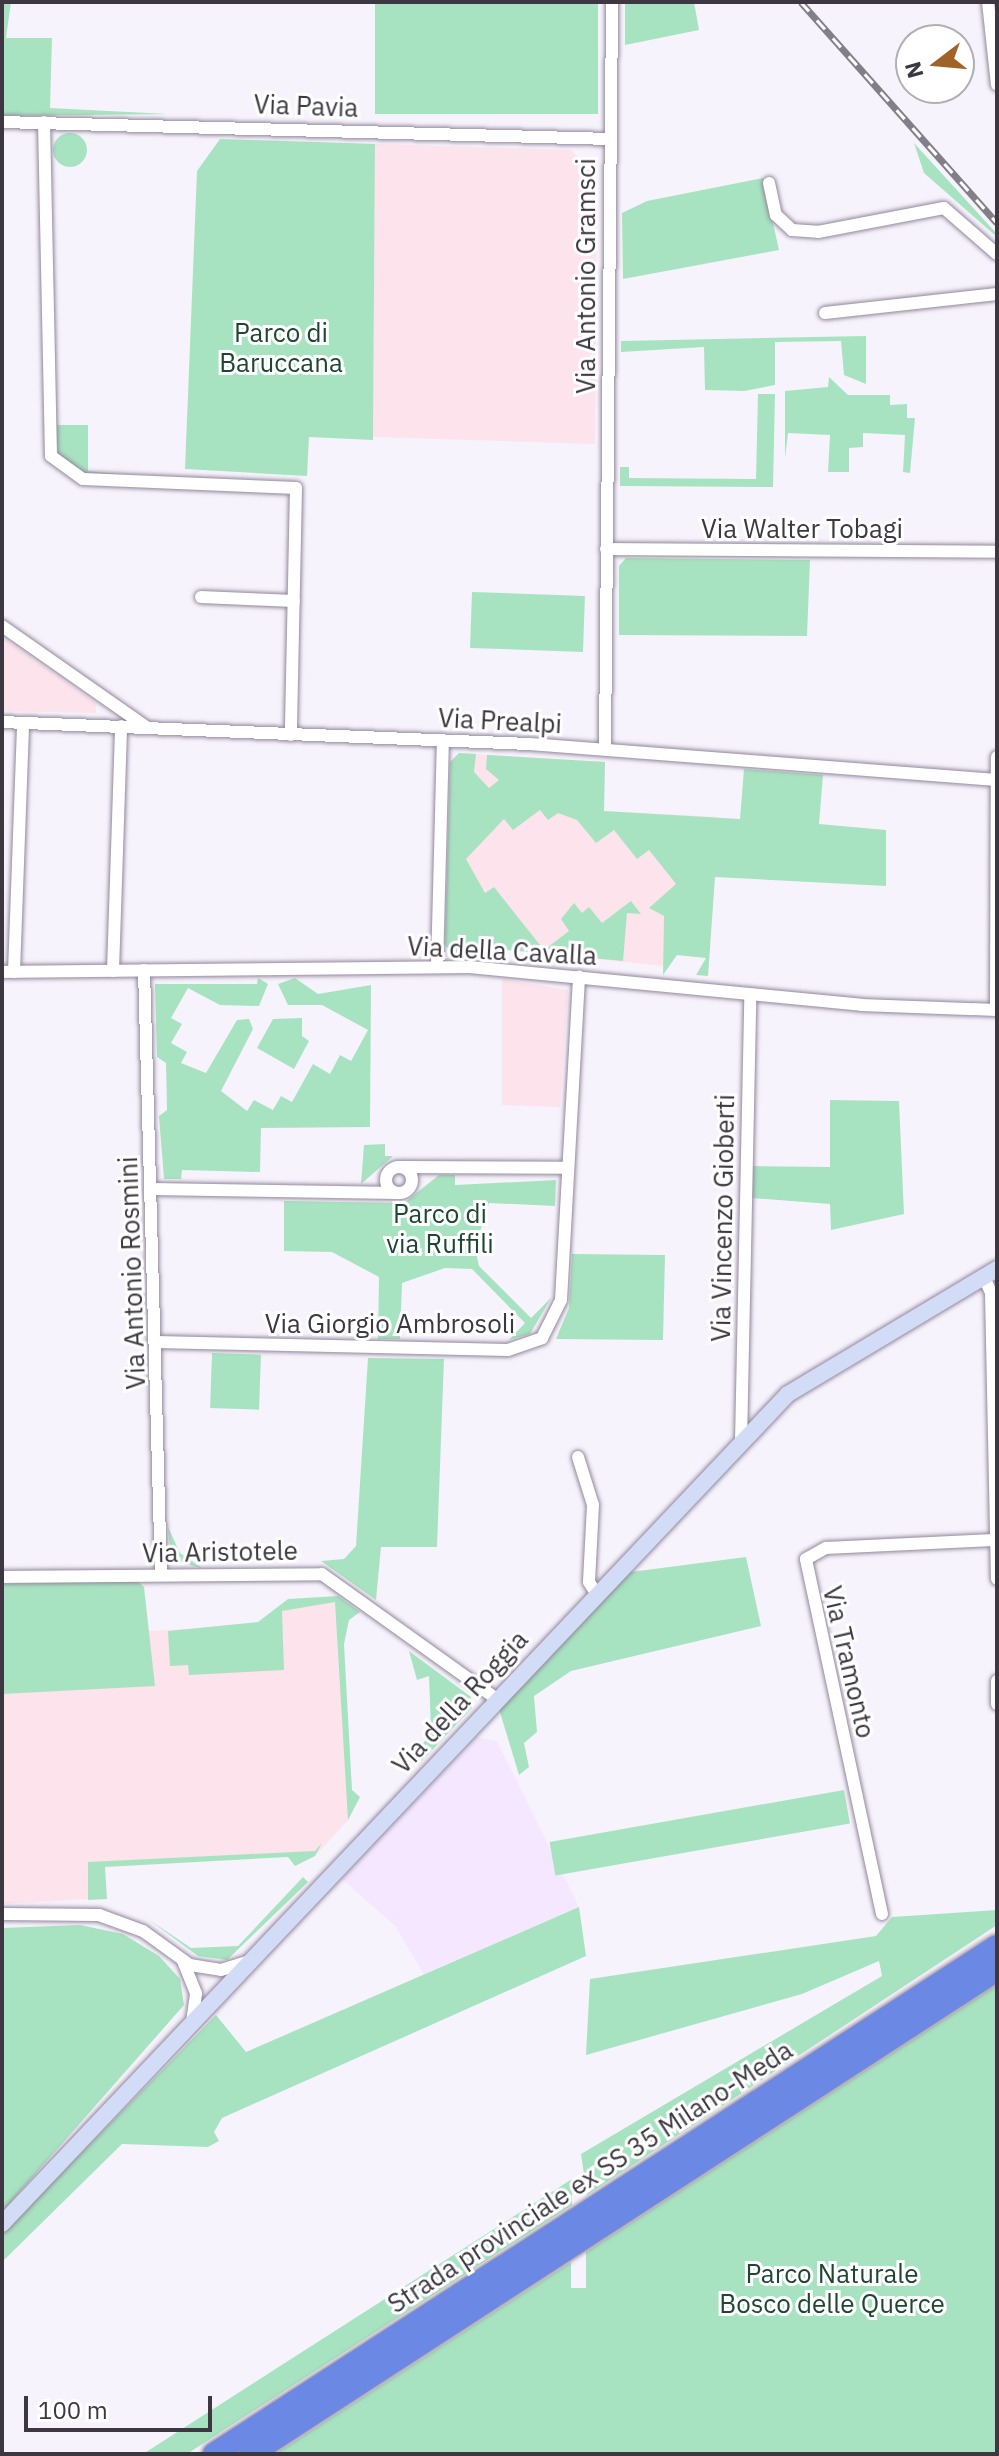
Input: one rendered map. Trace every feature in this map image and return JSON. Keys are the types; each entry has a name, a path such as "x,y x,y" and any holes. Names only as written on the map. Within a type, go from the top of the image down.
{"highway":[{"name":"Strada provinciale ex SS 35 Milano-Meda","path":"214,2454 997,1946"},
{"name":"Strada provinciale ex SS 35 Milano-Meda","path":"251,2454 997,1970"}],"street":[{"name":"Via Antonio Gramsci","path":"605,749 612,2"},
{"path":"991,9 997,85"},
{"name":"Via Pavia","path":"2,122 609,139"},
{"path":"44,122 53,460 83,479 296,488 291,735"},
{"path":"769,183 776,215 792,230 818,232 944,208 997,254"},
{"path":"825,313 997,294"},
{"name":"Via Walter Tobagi","path":"606,549 997,552"},
{"path":"201,597 294,601"},
{"path":"2,626 146,727"},
{"path":"97,693 107,726"},
{"name":"Via Prealpi","path":"2,722 443,740 995,776"},
{"path":"8,972 23,723"},
{"path":"113,971 121,726"},
{"path":"437,967 443,740"},
{"path":"996,1010 997,757"},
{"name":"Via della Cavalla","path":"8,972 437,967 750,994 996,1010"},
{"name":"Via Antonio Rosmini","path":"144,970 161,1575"},
{"name":"Via Giorgio Ambrosoli","path":"156,1342 531,1345 547,1332 561,1300 579,977"},
{"name":"Via Vincenzo Gioberti","path":"741,1442 750,994"},
{"path":"151,1189 357,1193 403,1190 437,1166"},
{"path":"357,1193 394,1169 437,1166 566,1168"},
{"path":"394,1169 412,1176 403,1190"},
{"path":"394,1169 386,1183 403,1190"},
{"path":"991,1273 993,1540 997,1579"},
{"name":"Via della Roggia","path":"2,2224 192,2021 210,1994 248,1961 495,1698 798,1385 991,1273"},
{"path":"578,1457 593,1505 589,1582 596,1593"},
{"name":"Via Tramonto","path":"882,1914 806,1559 826,1548 993,1540"},
{"name":"Via Aristotele","path":"2,1577 322,1574 495,1698"},
{"path":"997,1681 997,1704"},
{"path":"2,1914 109,1917 181,1959 222,1976 210,1994 181,1959"},
{"path":"211,1969 248,1961"}],"shaded area":[{"path":"375,144 571,150 597,179 595,444 373,437"},
{"path":"2,637 96,703 96,713 2,711"},
{"path":"459,753 605,762 604,811 718,817 709,958 677,955 664,966 497,949 487,958 455,957 445,945 450,762"},
{"path":"502,979 568,990 560,1107 502,1105"},
{"path":"338,1599 349,1819 317,1854 88,1866 89,1899 2,1904 2,1691 149,1631 259,1625 289,1602"},
{"path":"476,1737 497,1741 579,1907 424,1974 395,1926 342,1879"}],"green space":[{"path":"2,2 11,2 6,38 52,38 50,108 167,114 2,116"},
{"path":"375,2 598,2 598,114 375,114"},
{"path":"625,2 694,2 699,30 625,45"},
{"path":"70,133 82,138 87,150 82,162 70,167 58,162 53,150 58,138"},
{"name":"Parco di Baruccana","path":"220,139 375,144 373,440 309,437 307,476 185,469 197,171"},
{"path":"914,143 997,234 997,237 924,173"},
{"path":"763,178 779,250 623,279 622,213 647,201"},
{"path":"866,336 866,384 844,375 841,341 775,342 775,385 744,391 705,390 704,347 621,352 621,341"},
{"path":"829,377 848,395 890,395 890,405 907,404 907,418 915,418 910,473 903,472 905,435 863,433 863,447 849,448 849,472 828,472 830,435 788,433 785,458 785,391 828,387"},
{"path":"54,391 57,425 88,425 88,471 136,476 85,473 58,456"},
{"path":"758,394 775,394 773,487 620,486 620,467 629,467 629,478 756,479"},
{"path":"626,558 810,560 807,636 619,635 619,566"},
{"path":"472,592 585,596 583,652 470,648"},
{"path":"459,753 476,754 474,772 489,788 499,780 486,769 487,755 605,762 604,811 740,819 744,769 823,775 819,824 886,830 886,886 715,877 708,976 696,975 706,958 677,955 663,975 664,916 649,908 676,884 649,850 637,859 614,830 596,843 577,820 558,813 548,820 540,810 513,830 504,819 466,859 485,893 494,887 544,950 569,931 561,919 574,903 582,913 589,907 602,923 631,901 641,914 627,913 623,961 497,949 487,958 455,957 445,945 450,762"},
{"path":"258,978 268,984 259,1006 220,1005 188,988 171,1018 182,1024 171,1043 187,1052 181,1063 206,1073 237,1020 249,1019 253,1029 221,1091 247,1111 254,1100 273,1110 281,1096 292,1102 313,1064 330,1074 340,1055 351,1061 368,1030 322,1005 288,1005 278,984 295,978 318,994 371,985 370,1127 261,1128 260,1172 182,1170 181,1179 164,1179 159,1116 167,1110 166,1063 157,1057 155,984 257,984"},
{"path":"302,1018 302,1036 309,1041 294,1069 257,1048 273,1019"},
{"path":"830,1100 899,1101 904,1214 831,1230 830,1204 751,1198 751,1166 830,1167"},
{"path":"385,1144 385,1156 393,1156 361,1184 364,1145"},
{"name":"Parco di via Ruffili","path":"439,1175 455,1175 455,1185 556,1180 555,1206 489,1203 475,1248 479,1266 531,1318 551,1298 530,1334 509,1340 525,1323 472,1269 445,1268 402,1283 400,1339 378,1339 379,1277 332,1252 284,1251 284,1201 404,1203"},
{"path":"572,1254 665,1255 663,1340 556,1339 569,1308"},
{"path":"212,1353 261,1355 259,1410 210,1408"},
{"path":"368,1358 444,1359 437,1547 381,1547 376,1600 321,1561 344,1559 356,1546"},
{"path":"168,1527 180,1553 202,1568 171,1561"},
{"path":"746,1557 761,1626 571,1671 534,1696 537,1732 524,1743 529,1767 519,1775 499,1709 623,1573"},
{"path":"136,1580 144,1587 155,1686 2,1694 2,1584"},
{"path":"338,1596 360,1612 349,1620 344,1644 352,1790 360,1797 348,1820 335,1602 282,1611 284,1670 189,1675 188,1665 170,1666 168,1631 258,1622 288,1599"},
{"path":"409,1651 471,1697 472,1708 417,1766 413,1761 431,1730 429,1676 417,1680"},
{"path":"844,1790 850,1823 555,1875 550,1842"},
{"path":"322,1843 315,1856 295,1866 288,1857 105,1867 107,1899 88,1900 88,1862 315,1851"},
{"path":"303,1877 308,1882 227,1960 198,1956 148,1919 191,1948 238,1946"},
{"path":"579,1907 586,1956 222,2118 214,2132 219,2141 208,2147 122,2144 2,2262 2,2234 216,2015 246,2052"},
{"path":"997,1910 997,1925 587,2195 581,2154 882,1976 879,1961 802,1994 586,2055 590,1979 876,1936 892,1917"},
{"path":"80,1925 123,1934 159,1956 180,1979 184,2005 2,2212 2,1928"},
{"name":"Parco Naturale Bosco delle Querce","path":"997,1985 997,2454 275,2454 571,2262 571,2288 586,2288 586,2252"},
{"path":"572,2179 572,2205 187,2454 143,2454"}],"railway":[{"path":"801,2 997,223"}]}
